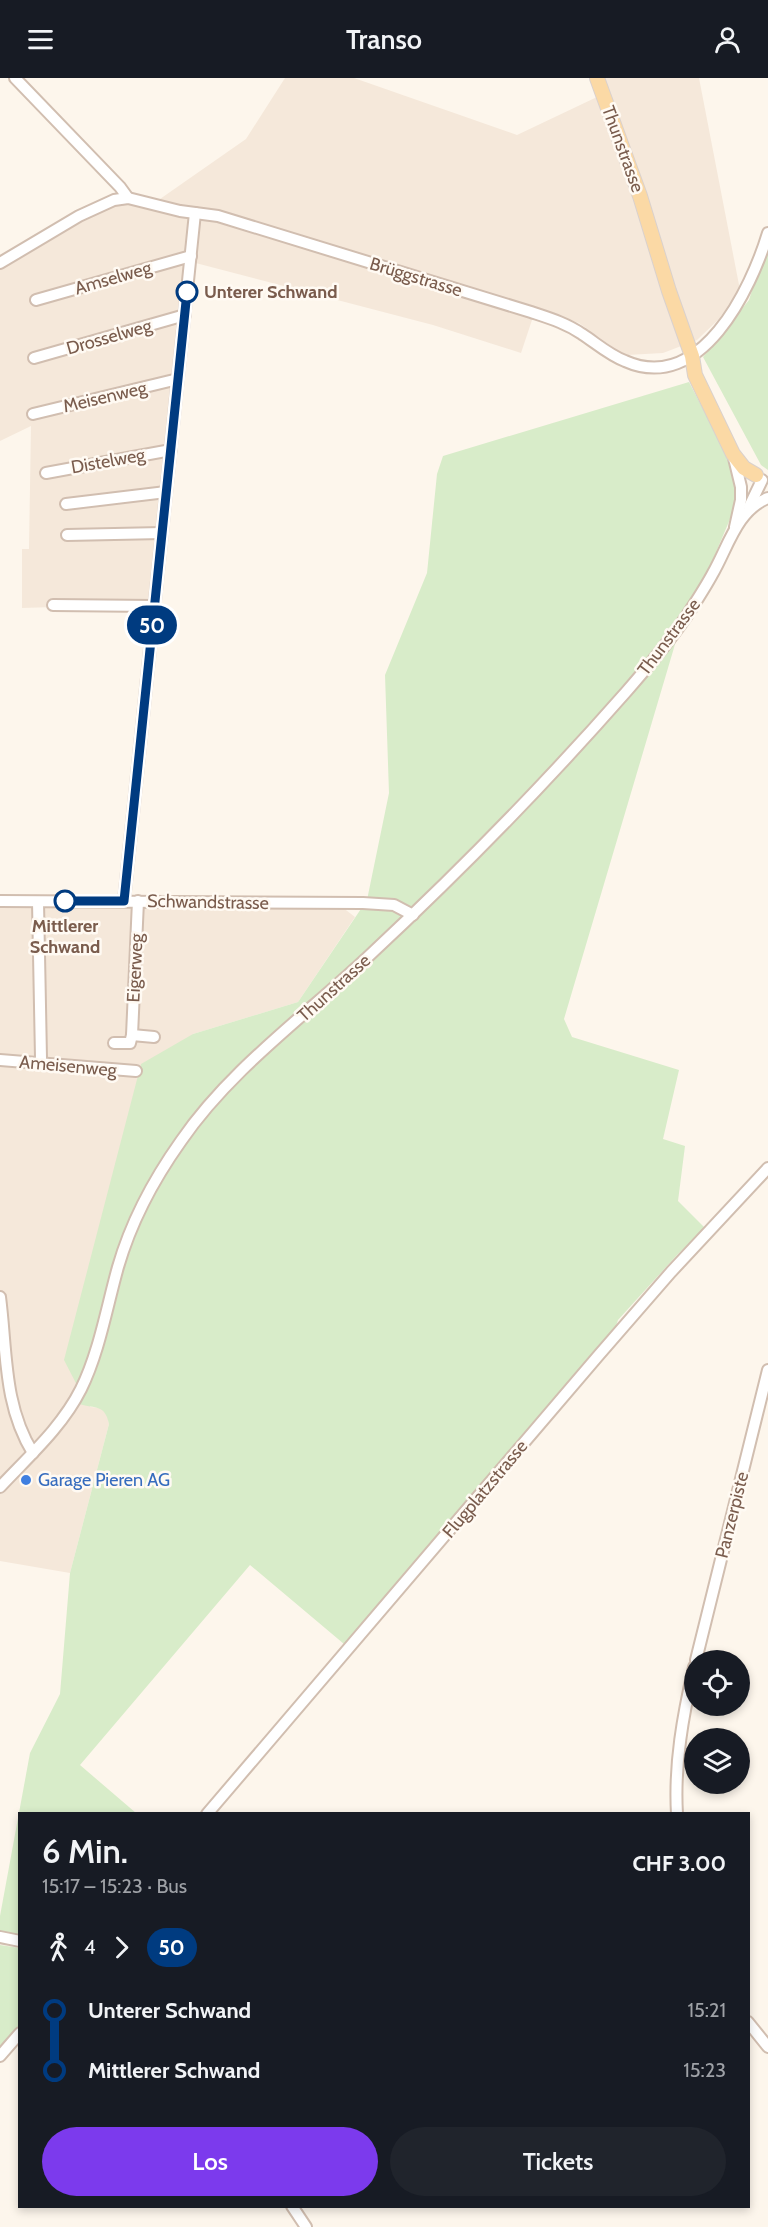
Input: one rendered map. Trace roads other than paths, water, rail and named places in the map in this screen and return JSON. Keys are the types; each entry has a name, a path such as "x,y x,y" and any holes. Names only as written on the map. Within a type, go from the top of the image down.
{"main road":[{"name":"Thunstrasse","path":"597,78 640,196 692,356"},
{"path":"692,356 695,375 733,454 744,468 762,479"},
{"path":"692,356 762,479"}],"street":[{"path":"15,78 128,198"},
{"name":"Brüggstrasse","path":"0,262 79,216 104,204 128,198 218,216 549,318 573,328 614,356 636,366 660,366 692,356 715,335 735,308 751,280 768,233"},
{"path":"124,901 195,213"},
{"name":"Amselweg","path":"36,300 191,256"},
{"name":"Drosselweg","path":"34,358 185,315"},
{"name":"Meisenweg","path":"33,414 178,379"},
{"name":"Distelweg","path":"46,473 171,450"},
{"name":"Thunstrasse","path":"733,454 740,478 741,500 735,528"},
{"path":"741,500 762,479"},
{"name":"Thunstrasse","path":"746,515 762,479"},
{"path":"66,504 166,492"},
{"name":"Thunstrasse","path":"0,1487 63,1419 82,1388 93,1359 123,1252 148,1195 182,1140 213,1100 413,915 523,806 646,669 702,593 735,528 759,502 768,498"},
{"path":"67,535 162,533"},
{"path":"52,605 154,606"},
{"name":"Schwandstrasse","path":"0,901 387,904 400,907 413,915"},
{"name":"Eigerweg","path":"132,1035 138,901"},
{"path":"38,902 42,1058"},
{"path":"114,1043 130,1043 132,1035 154,1037"},
{"name":"Ameisenweg","path":"0,1060 136,1071"},
{"name":"Flugplatzstrasse","path":"209,1812 605,1347 768,1168"},
{"path":"0,1297 12,1406 33,1453"},
{"name":"Panzerpiste","path":"698,1650 768,1370"},
{"path":"677,1812 677,1770 684,1712"},
{"path":"0,1937 18,1941"},
{"path":"750,2024 768,2046"},
{"path":"0,2056 18,2035"},
{"path":"293,2208 306,2227"}],"place":[{"name":"Unterer Schwand","path":"187,292"},
{"name":"Mittlerer Schwand","path":"65,901"},
{"name":"Garage Pieren AG","path":"26,1480"}]}
